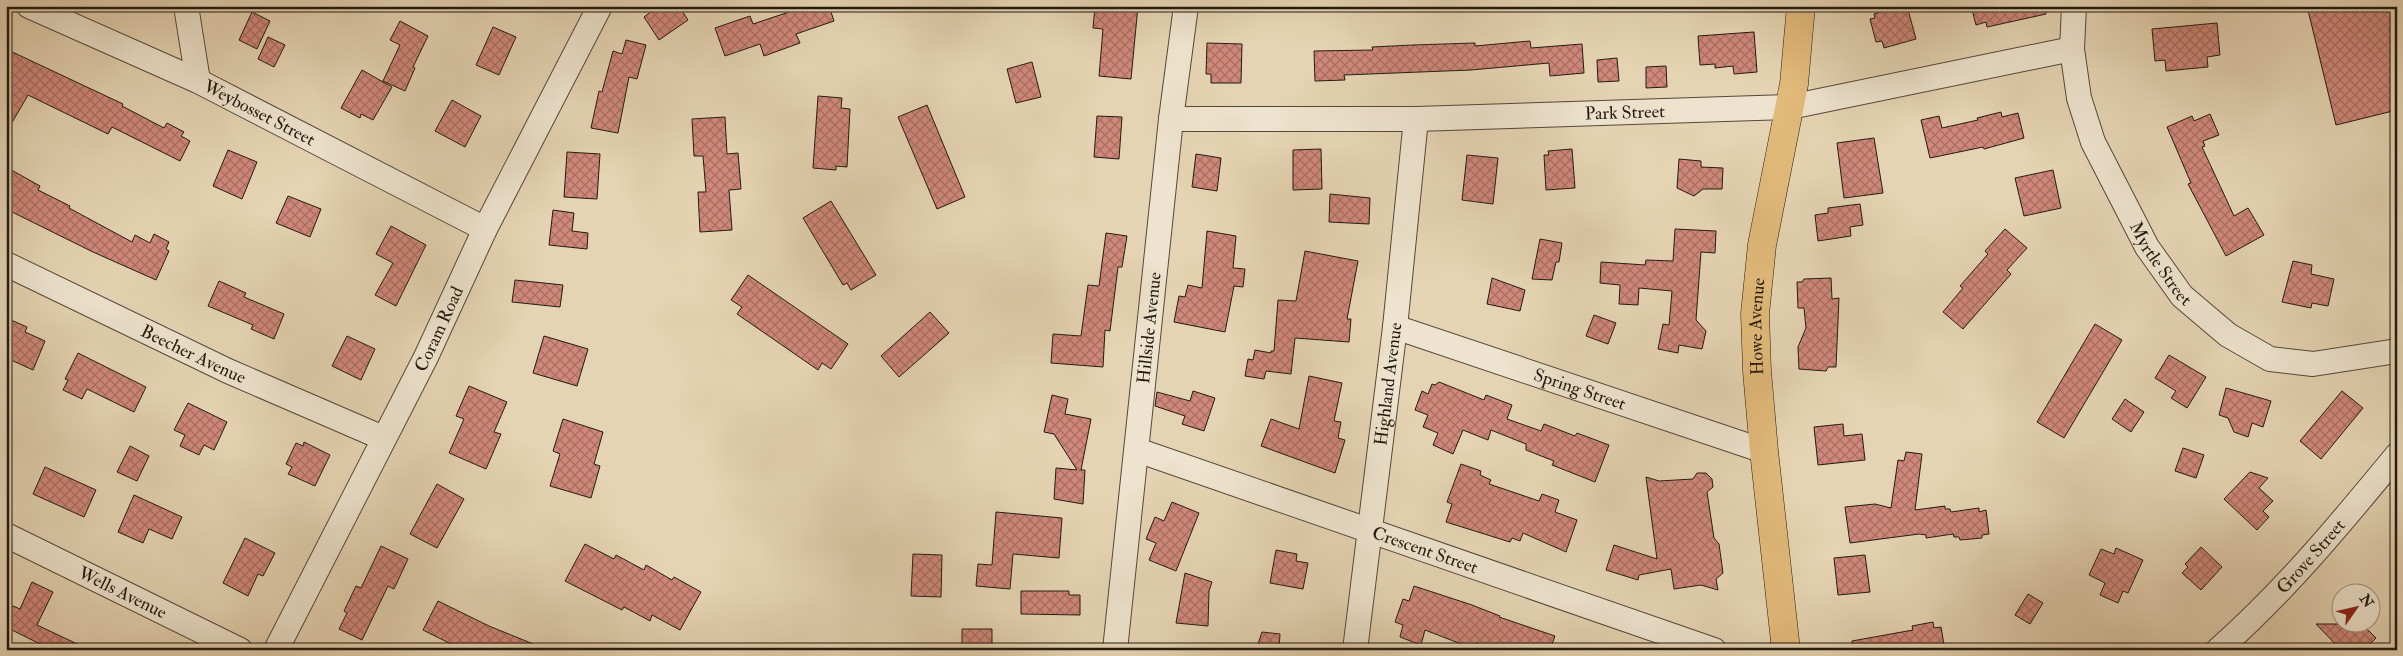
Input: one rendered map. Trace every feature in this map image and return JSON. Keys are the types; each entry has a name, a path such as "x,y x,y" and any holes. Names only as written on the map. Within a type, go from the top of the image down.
{"main road":[{"name":"Howe Avenue","path":"1786,650 1764,451 1757,370 1755,314 1762,245 1790,107 1799,45 1801,6"}],"street":[{"name":"Weybosset Street","path":"29,6 198,81 485,229"},
{"path":"186,6 198,81"},
{"name":"Coram Road","path":"284,647 383,438 426,357 485,229 600,6"},
{"name":"Hillside Avenue","path":"1115,650 1171,119 1186,6"},
{"name":"Myrtle Street","path":"2074,6 2072,49 2079,98 2093,142 2147,247 2182,296 2228,335 2270,359 2313,364 2397,352"},
{"name":"Park Street","path":"1171,119 1416,119 1790,107 2072,49"},
{"name":"Highland Avenue","path":"1355,650 1395,327 1416,119"},
{"name":"Beecher Avenue","path":"6,264 228,371 383,438"},
{"name":"Spring Street","path":"1395,327 1764,451"},
{"name":"Crescent Street","path":"1137,450 1714,650"},
{"name":"Grove Street","path":"2218,650 2253,619 2328,536 2397,455"},
{"name":"Wells Avenue","path":"6,535 240,650"}],"building":[{"path":"659,6 679,6 688,20 659,40 644,17"},
{"path":"787,6 829,6 834,21 796,34 800,43 764,56 760,44 725,56 715,28 750,16 753,24 789,12"},
{"path":"1095,6 1138,6 1131,79 1099,76 1103,29 1093,28"},
{"path":"1884,6 1907,6 1916,39 1884,48 1882,41 1876,42 1870,19 1875,18 1874,14 1885,11"},
{"path":"1971,6 2045,6 2046,14 1987,27 1986,22 1976,25"},
{"path":"2307,6 2397,6 2397,110 2336,125"},
{"path":"252,12 270,21 257,49 239,40"},
{"path":"400,21 428,36 413,67 415,68 405,91 383,81 400,45 390,40"},
{"path":"2217,23 2220,55 2207,57 2208,67 2166,71 2165,60 2155,61 2152,29"},
{"path":"493,27 516,37 499,75 476,65"},
{"path":"1754,32 1757,72 1734,74 1733,66 1715,68 1715,64 1700,65 1698,36"},
{"path":"268,37 285,45 274,67 258,59"},
{"path":"626,40 646,45 637,79 629,77 618,133 591,128 599,91 602,92 613,51 622,54"},
{"path":"1530,41 1531,48 1582,44 1584,73 1550,76 1549,63 1471,70 1344,75 1345,80 1315,81 1314,51 1373,50 1372,47 1475,43 1475,46"},
{"path":"1207,43 1242,44 1241,83 1211,83 1211,74 1206,74"},
{"path":"6,49 123,104 122,106 164,128 167,123 184,132 181,136 190,141 180,161 112,127 108,134 28,95 6,133"},
{"path":"1617,58 1619,81 1598,82 1597,60"},
{"path":"1032,62 1041,97 1016,103 1007,69"},
{"path":"1666,66 1667,87 1646,88 1646,67"},
{"path":"362,70 392,87 373,120 361,114 360,118 341,108"},
{"path":"818,96 842,98 841,108 850,109 847,167 836,166 836,170 813,168"},
{"path":"452,100 481,116 465,147 435,131"},
{"path":"927,105 965,197 937,209 898,117"},
{"path":"2001,112 2002,117 2018,113 2024,138 1984,149 1983,147 1930,158 1921,120 1939,116 1942,128 1978,120 1977,118"},
{"path":"2210,114 2219,135 2203,141 2205,146 2202,147 2234,216 2248,208 2264,235 2226,256 2188,184 2191,183 2167,127 2192,116 2194,121"},
{"path":"1097,116 1122,117 1119,159 1094,157"},
{"path":"725,117 727,154 738,153 741,189 729,190 732,230 700,232 698,192 706,192 703,156 694,156 692,119"},
{"path":"1874,138 1883,193 1844,198 1837,143"},
{"path":"1321,149 1322,189 1293,190 1293,150"},
{"path":"1572,149 1575,188 1546,190 1544,155 1549,155 1548,151"},
{"path":"228,150 257,162 242,199 213,186"},
{"path":"567,152 600,154 597,199 564,197"},
{"path":"1196,154 1221,158 1217,191 1192,187"},
{"path":"1467,155 1498,158 1493,204 1462,200"},
{"path":"1679,159 1701,161 1701,167 1723,168 1722,189 1703,189 1694,196 1677,188"},
{"path":"6,167 40,186 38,190 132,242 135,235 150,243 154,234 169,242 166,249 169,251 156,280 93,252 6,209"},
{"path":"2053,170 2061,208 2024,216 2015,178"},
{"path":"1330,194 1370,198 1369,224 1329,222"},
{"path":"288,196 321,209 310,237 276,223"},
{"path":"831,201 876,275 851,290 847,283 843,285 803,218"},
{"path":"1860,204 1863,225 1850,227 1851,236 1818,241 1815,215 1828,213 1828,208"},
{"path":"553,210 574,213 572,231 588,233 587,249 549,245"},
{"path":"391,226 426,245 396,306 375,295 393,263 376,254"},
{"path":"1675,229 1716,231 1715,253 1701,252 1696,320 1706,331 1702,349 1679,345 1678,353 1658,349 1663,324 1669,325 1672,291 1639,288 1638,305 1619,304 1620,285 1600,283 1601,262 1645,265 1646,260 1673,261"},
{"path":"2005,229 2027,248 2007,270 2011,274 1963,329 1943,312 1963,288 1960,286 1988,254 1985,251"},
{"path":"1207,231 1236,236 1233,268 1245,269 1243,287 1234,286 1225,332 1174,322 1179,296 1185,297 1188,285 1202,288"},
{"path":"1106,233 1127,236 1122,267 1118,267 1110,331 1105,330 1103,367 1051,363 1053,334 1081,336 1088,285 1099,286"},
{"path":"1540,239 1562,243 1559,262 1556,262 1552,280 1532,279"},
{"path":"1305,251 1358,261 1347,319 1351,319 1349,342 1295,338 1291,374 1266,371 1264,379 1245,376 1248,359 1253,360 1255,350 1271,353 1271,351 1274,351 1278,300 1296,301"},
{"path":"2293,261 2312,265 2311,274 2334,279 2328,306 2312,303 2311,308 2282,302"},
{"path":"748,275 848,344 831,369 822,363 818,370 737,314 742,307 731,300"},
{"path":"1492,278 1525,290 1520,311 1487,304"},
{"path":"1831,278 1832,299 1839,298 1836,367 1828,367 1826,371 1799,369 1798,347 1806,328 1804,308 1798,308 1797,282 1802,282 1804,279"},
{"path":"515,280 563,285 560,307 512,302"},
{"path":"219,281 246,293 244,297 284,314 274,339 251,329 253,325 208,306"},
{"path":"930,312 949,333 899,377 881,356"},
{"path":"1594,315 1616,323 1608,344 1586,336"},
{"path":"11,320 27,327 25,332 45,341 33,370 11,360 6,371 6,324 9,325"},
{"path":"2095,324 2122,340 2064,438 2037,422"},
{"path":"347,336 375,349 361,380 332,366"},
{"path":"544,336 588,349 577,386 533,373"},
{"path":"78,353 146,387 134,412 87,389 82,399 63,390 68,380 65,379"},
{"path":"2169,355 2206,377 2187,408 2171,398 2176,391 2155,378"},
{"path":"1309,376 1342,383 1334,421 1341,422 1338,438 1345,440 1335,473 1261,446 1271,419 1299,429"},
{"path":"1439,382 1484,400 1486,395 1512,405 1507,419 1541,431 1544,424 1575,436 1577,433 1609,445 1595,482 1552,465 1554,461 1526,450 1526,444 1491,430 1488,440 1463,430 1453,454 1433,445 1438,433 1423,427 1428,415 1415,410 1422,391 1428,394 1432,384 1435,385"},
{"path":"469,386 507,402 494,432 501,434 486,469 449,453 464,419 456,416"},
{"path":"2226,388 2271,401 2263,427 2252,423 2248,437 2234,432 2228,418 2219,415"},
{"path":"1193,391 1215,398 1204,431 1182,424 1185,416 1155,406 1157,392 1190,401"},
{"path":"2342,391 2363,408 2321,459 2300,441"},
{"path":"1052,395 1068,399 1065,414 1091,419 1081,470 1085,470 1083,504 1054,499 1056,468 1077,470 1054,434 1044,432"},
{"path":"2125,399 2144,412 2131,432 2112,419"},
{"path":"188,403 227,422 214,450 204,445 199,455 180,446 185,435 174,430"},
{"path":"563,419 603,432 594,464 600,466 591,498 550,486 560,454 553,451"},
{"path":"1843,424 1844,436 1862,434 1865,460 1818,465 1814,427"},
{"path":"304,442 330,455 315,486 288,474 292,467 286,464 296,443 303,446"},
{"path":"130,446 149,456 137,481 117,472"},
{"path":"2183,448 2204,455 2196,478 2175,471"},
{"path":"1906,452 1922,454 1915,510 1945,506 1945,509 1950,509 1951,512 1979,508 1979,512 1986,510 1989,534 1982,535 1982,538 1960,540 1959,537 1954,537 1953,534 1926,538 1926,535 1919,534 1850,543 1845,507 1875,504 1891,508 1898,460 1904,461"},
{"path":"1461,464 1481,471 1480,475 1491,480 1489,484 1539,501 1542,494 1559,500 1555,512 1577,520 1566,552 1523,533 1520,541 1512,538 1510,542 1446,522 1452,504 1447,502"},
{"path":"45,467 96,490 84,517 33,494"},
{"path":"2250,472 2268,478 2259,488 2273,501 2263,511 2269,517 2257,530 2224,499"},
{"path":"1697,473 1706,473 1712,479 1713,487 1707,492 1714,538 1719,544 1723,573 1716,579 1718,590 1701,585 1674,589 1671,569 1639,575 1638,580 1606,570 1614,545 1657,559 1646,477 1659,481 1693,479"},
{"path":"437,484 464,499 437,548 410,534"},
{"path":"134,495 182,517 172,539 149,529 143,543 118,532"},
{"path":"1172,502 1199,513 1176,571 1149,560 1156,543 1146,539 1155,517 1164,521"},
{"path":"996,512 1062,518 1059,558 1013,554 1010,589 976,586 978,564 992,565"},
{"path":"245,538 275,553 263,576 258,574 248,596 223,583"},
{"path":"585,544 614,559 616,555 644,570 646,565 672,580 674,577 701,592 680,630 652,615 650,621 624,607 622,610 565,581"},
{"path":"381,546 408,559 394,589 388,586 362,640 339,629 347,613 344,611 356,586 361,588"},
{"path":"2201,547 2222,567 2201,590 2182,573 2188,567 2185,564"},
{"path":"2116,548 2143,560 2128,593 2123,591 2118,603 2100,595 2105,583 2089,575 2101,549 2114,554"},
{"path":"1276,550 1297,554 1296,561 1308,563 1303,589 1270,583"},
{"path":"913,554 942,555 941,597 911,596"},
{"path":"1865,555 1870,592 1838,595 1834,558"},
{"path":"1185,573 1212,582 1209,591 1208,626 1176,623"},
{"path":"32,582 53,592 37,625 90,650 52,650 6,627 6,619 13,606 20,609"},
{"path":"1414,586 1555,636 1550,650 1492,650 1476,643 1474,649 1425,630 1421,645 1400,637 1403,625 1395,622 1403,599 1409,601"},
{"path":"1021,591 1069,591 1069,595 1080,595 1080,615 1021,614"},
{"path":"2028,594 2043,603 2030,624 2015,615"},
{"path":"438,601 489,626 548,650 463,650 423,630"},
{"path":"1933,622 1934,628 1941,627 1945,650 1853,650 1852,641 1913,630 1912,626"},
{"path":"2316,624 2330,624 2330,634 2372,634 2376,638 2364,650 2341,650"},
{"path":"962,629 992,629 992,650 962,650"},
{"path":"1262,632 1280,634 1279,650 1256,650"}]}
